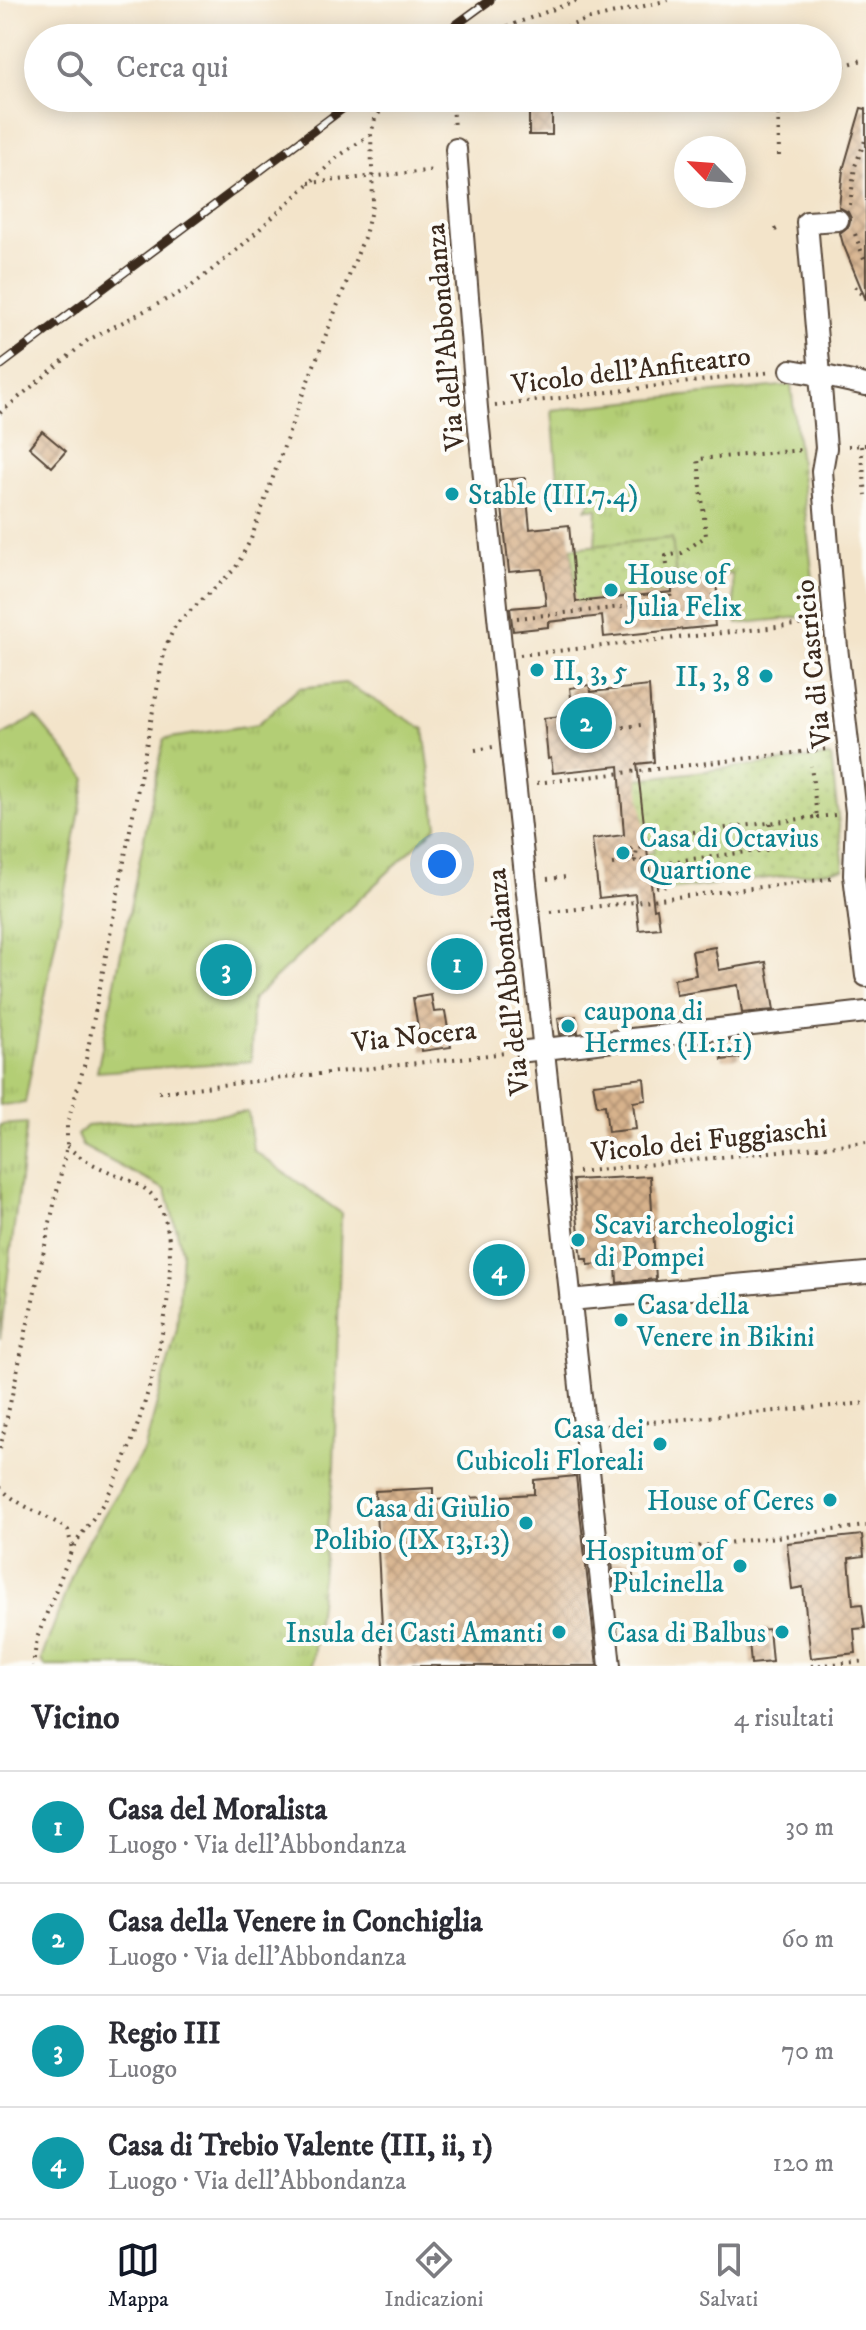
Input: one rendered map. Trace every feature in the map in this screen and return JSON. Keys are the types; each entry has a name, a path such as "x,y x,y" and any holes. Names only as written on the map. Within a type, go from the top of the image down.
{"street":[{"name":"Via dell'Abbondanza","path":"456,149 477,408 528,915 534,1050 556,1175 610,1666"},
{"name":"Via di Castricio","path":"848,219 807,222 826,448 822,471 834,621 856,812 854,875 866,976"},
{"path":"791,370 866,385"},
{"path":"534,1050 866,1012"},
{"path":"570,1300 866,1273"}],"path":[{"path":"514,24 578,0"},
{"path":"575,24 669,0"},
{"path":"842,66 866,59"},
{"path":"0,1449 67,1146 67,1125 86,1059 165,648 176,624 235,569 251,539 302,396 365,235 373,202 371,134 380,112"},
{"path":"452,112 456,149"},
{"path":"778,112 779,158"},
{"path":"0,413 88,340 189,288 238,249 307,183 371,134"},
{"path":"866,138 855,166 848,219 866,264"},
{"path":"307,183 435,170"},
{"path":"855,286 866,301"},
{"name":"Vicolo dell'Anfiteatro","path":"477,408 791,370"},
{"path":"861,445 866,495"},
{"path":"511,618 671,602 666,556 674,555 706,536 698,459 799,450"},
{"path":"519,655 819,623"},
{"path":"599,730 641,725"},
{"path":"530,784 830,749"},
{"path":"612,864 633,861 631,849 645,847 644,838 817,817 811,766"},
{"path":"637,848 635,861 655,859 658,887 669,886 667,862 773,849 770,823"},
{"path":"528,915 854,875"},
{"name":"Via Nocera","path":"159,1092 534,1050"},
{"name":"Vicolo dei Fuggiaschi","path":"556,1175 866,1142"},
{"path":"33,1666 37,1638 72,1549 109,1494 142,1417 162,1341 169,1265 165,1214 150,1192 83,1162 67,1146"},
{"path":"583,1428 866,1403"},
{"path":"0,1487 14,1501 47,1515 68,1530 72,1549"},
{"path":"600,1558 866,1526"},
{"path":"811,1666 866,1661"}],"green space":[{"path":"791,385 817,615 737,624 732,574 676,580 672,538 595,546 597,509 586,509 591,501 584,488 559,489 552,410"},
{"path":"672,538 676,580 672,580 672,592 557,604 556,586 575,583 571,548"},
{"path":"345,683 424,729 437,826 252,1000 251,1061 97,1072 164,739 258,724 299,688"},
{"path":"36,717 86,778 25,1103 0,1105 0,736"},
{"path":"831,756 844,869 652,892 650,878 636,854 654,852 653,840 635,842 620,781"},
{"path":"248,1112 253,1150 341,1213 334,1468 312,1666 45,1666 41,1660 79,1556 145,1448 177,1329 182,1251 166,1190 82,1146 77,1135 87,1126"},
{"path":"27,1123 0,1339 0,1125"}],"building":[{"path":"861,108 866,109 866,300 840,233 849,226 851,218 839,207 843,170"},
{"path":"529,113 552,113 552,135 529,135"},
{"path":"42,431 66,451 52,467 29,447"},
{"path":"525,478 530,529 569,525 576,602 672,592 672,580 716,576 717,594 712,595 715,626 604,637 602,616 548,622 548,627 513,631 510,608 546,605 542,569 509,572 499,480"},
{"path":"590,685 591,692 649,686 654,762 637,764 654,909 657,908 660,928 639,930 635,894 599,898 592,839 624,835 619,766 553,773 551,758 548,759 544,718 573,715 570,688"},
{"path":"715,947 719,970 766,962 774,1010 742,1013 738,985 676,995 674,979 696,975 692,951"},
{"path":"431,995 434,1012 445,1011 451,1047 422,1051 413,998"},
{"name":"caupona di Hermes (II.1.1)","path":"576,1016 578,1032 560,1034 558,1018"},
{"path":"737,1040 739,1058 722,1060 720,1042"},
{"path":"644,1078 646,1100 633,1102 636,1129 608,1132 605,1105 597,1106 593,1084"},
{"path":"650,1176 656,1279 617,1283 616,1263 588,1265 588,1259 582,1259 573,1180"},
{"path":"576,1476 597,1666 384,1666 375,1491 433,1488 433,1500 534,1494 534,1480"},
{"path":"862,1535 864,1556 849,1558 853,1605 862,1604 865,1628 854,1629 856,1653 811,1658 803,1587 792,1589 787,1543"},
{"path":"631,1560 634,1585 615,1587 612,1562"},
{"path":"769,1629 772,1662 751,1664 748,1631"}],"railway":[{"path":"457,24 490,0"},
{"path":"0,366 338,112"}],"place":[{"name":"Stable (III.7.4)","path":"452,494"},
{"name":"House of Julia Felix","path":"611,590"},
{"name":"II, 3, 5","path":"537,670"},
{"name":"II, 3, 8","path":"766,676"},
{"name":"Casa della Venere in Conchiglia","path":"586,723"},
{"name":"Casa di Octavius Quartione","path":"623,853"},
{"name":"Casa del Moralista","path":"457,964"},
{"name":"Regio III","path":"226,970"},
{"name":"caupona di Hermes (II.1.1)","path":"568,1026"},
{"name":"Scavi archeologici di Pompei","path":"578,1240"},
{"name":"Casa di Trebio Valente (III, ii, 1)","path":"499,1270"},
{"name":"Casa della Venere in Bikini","path":"621,1320"},
{"name":"Casa dei Cubicoli Floreali","path":"660,1444"},
{"name":"House of Ceres","path":"830,1500"},
{"name":"Casa di Giulio Polibio (IX 13,1.3)","path":"526,1523"},
{"name":"Hospitum of Pulcinella","path":"740,1566"},
{"name":"Insula dei Casti Amanti","path":"559,1632"},
{"name":"Casa di Balbus","path":"782,1632"}]}
